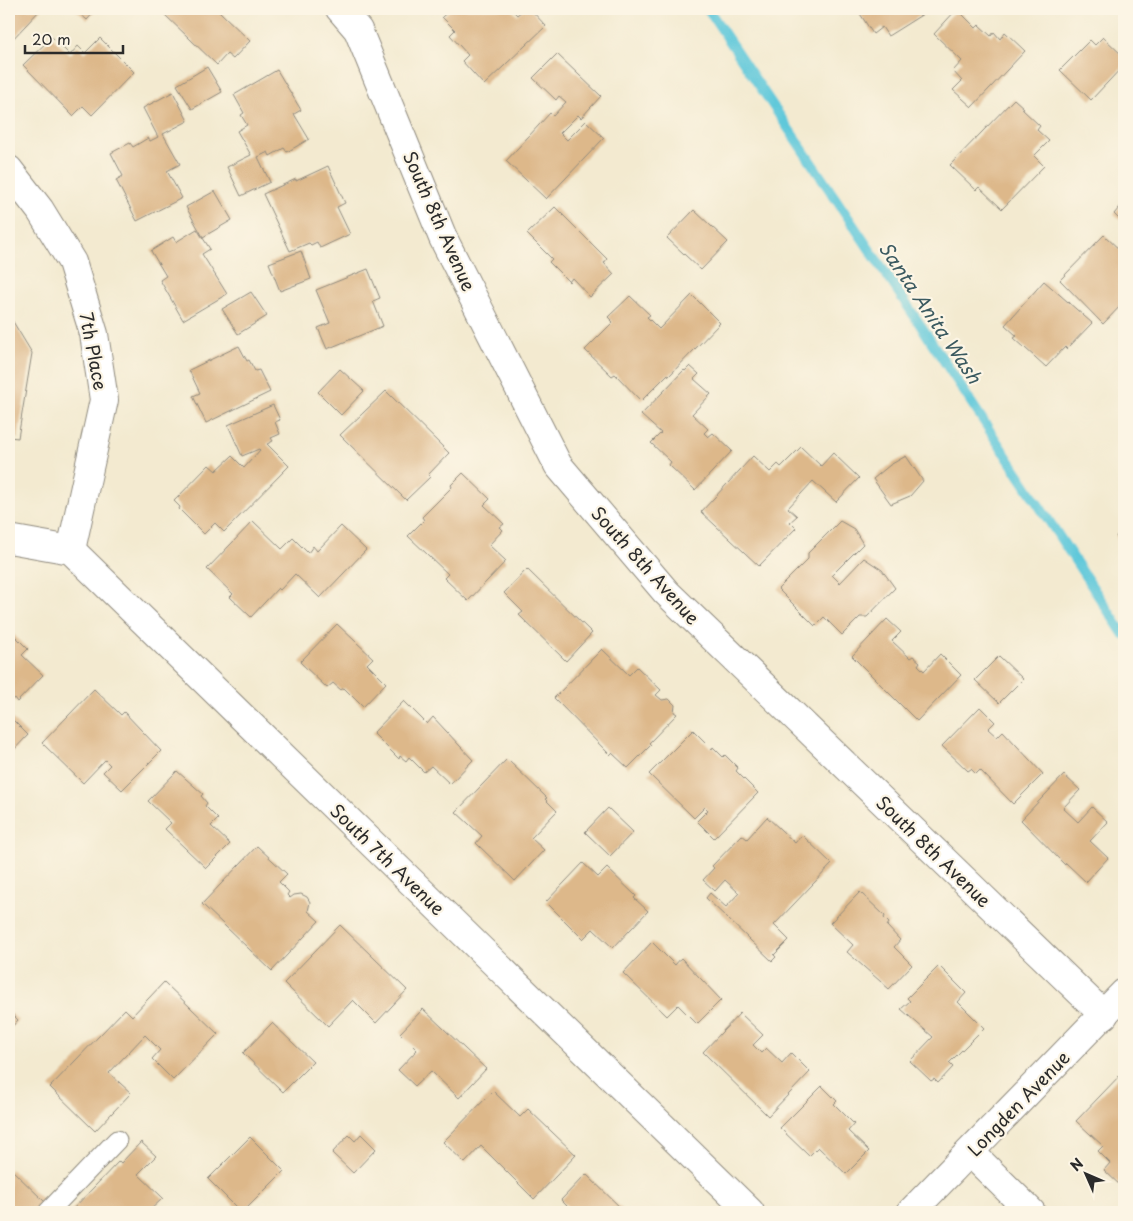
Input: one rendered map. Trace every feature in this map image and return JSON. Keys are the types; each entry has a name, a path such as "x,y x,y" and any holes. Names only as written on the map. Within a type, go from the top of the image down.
{"street":[{"name":"South 8th Avenue","path":"340,9 358,30 444,238 558,465 666,592 1104,1015"},
{"name":"7th Place","path":"9,170 40,210 72,262 94,334 104,400 71,550"},
{"path":"9,539 71,550"},
{"name":"South 7th Avenue","path":"71,550 750,1212"},
{"name":"Longden Avenue","path":"911,1212 1124,994"},
{"path":"970,1152 1031,1212"}],"lane":[{"path":"48,1212 117,1140"}],"building":[{"path":"9,9 41,9 9,43"},
{"path":"75,9 97,9 87,20"},
{"path":"168,9 221,9 219,11 250,41 233,59 227,54 217,65 163,13"},
{"path":"451,9 511,9 517,15 524,9 530,9 546,26 484,85 462,61 468,55 450,35 455,30 442,17"},
{"path":"857,9 931,9 888,36 882,27 873,34"},
{"path":"957,9 976,28 979,25 991,36 994,32 1000,39 1005,32 1025,51 972,107 953,90 962,81 953,71 962,61 934,34"},
{"path":"52,37 70,55 78,46 85,53 100,38 134,72 92,115 83,106 73,116 23,65"},
{"path":"1103,37 1124,57 1124,65 1091,100 1060,70 1090,40 1095,45"},
{"path":"557,54 601,96 581,118 578,115 560,133 567,140 586,121 604,138 546,199 506,161 550,113 553,116 566,102 559,96 556,100 533,78"},
{"path":"207,67 222,92 192,109 177,85"},
{"path":"277,70 301,110 294,114 309,139 287,152 284,148 270,156 268,152 258,157 270,182 241,196 227,167 251,155 237,131 247,125 241,115 244,113 234,95"},
{"path":"173,92 188,121 163,134 180,164 167,171 182,198 137,221 116,180 123,176 111,153 130,143 133,147 148,138 150,141 158,137 143,108"},
{"path":"1014,99 1040,126 1037,130 1049,141 1034,156 1044,166 1002,209 979,187 976,190 950,165"},
{"path":"328,166 345,203 337,207 350,234 320,248 317,242 311,245 309,243 290,251 263,194"},
{"path":"215,191 232,220 203,237 186,207"},
{"path":"1124,202 1124,224 1114,214"},
{"path":"555,207 607,259 604,263 614,274 590,297 572,278 569,282 549,262 552,259 527,234"},
{"path":"694,210 728,242 701,270 667,238"},
{"path":"197,229 210,249 202,254 227,294 183,320 160,280 166,276 151,251 173,237 176,242"},
{"path":"1104,235 1124,254 1124,302 1103,324 1060,280"},
{"path":"301,251 311,279 280,291 269,263"},
{"path":"368,269 380,298 373,301 383,326 327,349 318,328 330,323 316,290"},
{"path":"1044,281 1092,323 1067,349 1065,347 1046,367 1014,338 1017,336 1005,325"},
{"path":"251,292 267,316 238,334 222,309"},
{"path":"692,295 720,323 669,376 668,374 641,401 615,374 612,376 585,350 613,322 608,317 630,296 650,315 647,317 659,329"},
{"path":"12,320 32,353 18,438 9,437 9,322"},
{"path":"239,346 255,371 259,370 270,392 206,423 193,396 200,393 189,370"},
{"path":"690,366 699,374 694,379 711,394 692,414 708,429 704,433 708,437 713,433 732,451 695,490 669,465 671,462 651,443 661,433 641,415"},
{"path":"340,369 364,391 341,415 318,392"},
{"path":"386,391 449,453 428,475 430,477 406,500 340,435"},
{"path":"273,405 280,420 275,422 280,434 271,438 273,441 267,444 289,466 224,532 215,523 204,534 179,509 180,507 174,501 209,465 216,471 232,456 244,468 260,450 242,456 228,425"},
{"path":"801,447 821,466 833,453 859,478 836,502 813,481 788,508 797,516 790,522 796,528 759,566 701,512 753,456 770,472 778,464 781,467"},
{"path":"906,456 923,481 910,496 891,504 873,479 890,465"},
{"path":"463,473 490,499 484,505 504,524 500,527 503,530 489,545 506,561 468,601 444,578 448,574 408,536 424,520 422,517"},
{"path":"253,521 282,549 293,538 308,553 313,546 317,551 341,526 366,550 320,598 295,574 280,590 278,588 251,617 230,597 233,594 207,569"},
{"path":"840,521 854,529 863,544 832,575 840,583 864,558 882,570 895,588 867,617 860,617 842,635 824,617 815,626 778,589 808,559 808,553"},
{"path":"1124,530 1124,548 1116,536"},
{"path":"527,569 592,633 566,661 519,615 523,612 504,593"},
{"path":"887,619 901,632 892,641 910,658 913,656 920,662 918,665 924,671 940,654 961,675 917,721 852,656"},
{"path":"337,624 373,658 367,664 386,683 363,707 344,688 341,690 333,683 327,688 300,662"},
{"path":"9,630 28,649 22,655 43,675 17,702 14,698 12,700 9,697"},
{"path":"602,649 629,675 637,667 661,690 656,695 662,700 669,699 675,705 674,712 677,714 649,743 651,745 628,768 612,753 610,755 554,698"},
{"path":"999,656 1023,679 999,703 975,680"},
{"path":"94,689 121,715 124,712 161,751 122,790 103,772 110,765 105,760 83,783 42,743"},
{"path":"404,701 427,724 433,717 473,760 450,784 431,766 424,772 409,757 406,761 400,756 399,759 373,733"},
{"path":"980,707 995,722 988,729 997,737 1003,731 1043,774 1013,804 980,770 976,774 971,769 968,771 942,746"},
{"path":"9,716 28,735 9,755"},
{"path":"693,730 712,749 713,747 723,757 725,755 738,768 736,771 758,793 714,838 697,821 708,810 705,807 694,818 649,774"},
{"path":"507,759 547,798 545,799 557,811 531,838 544,850 515,881 476,843 482,836 456,812"},
{"path":"177,771 203,794 201,796 207,803 205,806 218,819 211,826 230,844 206,868 165,829 171,823 148,801"},
{"path":"1064,775 1080,790 1063,808 1078,822 1092,807 1108,822 1090,841 1108,858 1086,882 1066,863 1065,865 1021,820"},
{"path":"608,808 633,832 610,856 585,832"},
{"path":"767,817 795,843 802,835 832,864 774,925 789,940 774,955 776,957 772,961 706,898 710,893 726,907 739,893 725,880 715,891 703,880 714,868 712,866 742,835 747,839"},
{"path":"257,846 287,874 279,882 289,892 287,895 290,898 301,894 307,897 310,902 308,911 319,921 272,971 202,904"},
{"path":"583,863 598,877 607,868 636,896 634,898 648,911 613,948 593,929 583,939 546,902"},
{"path":"860,892 885,916 884,918 889,923 887,926 900,940 894,947 912,965 889,989 847,952 853,945 830,923"},
{"path":"340,925 407,990 376,1023 353,1000 328,1026 284,983"},
{"path":"652,942 675,965 681,958 721,1000 697,1024 678,1005 667,1016 623,973"},
{"path":"939,966 966,993 958,1002 984,1028 949,1063 953,1067 938,1083 934,1079 931,1081 910,1061 933,1037 901,1009 910,1001 907,998"},
{"path":"164,982 218,1034 173,1080 152,1059 160,1050 145,1035 109,1073 131,1093 95,1131 50,1087 125,1009 132,1016"},
{"path":"423,1009 486,1069 459,1098 431,1071 415,1086 398,1070 417,1050 400,1033"},
{"path":"9,1011 18,1020 9,1030"},
{"path":"740,1013 763,1035 753,1045 761,1053 766,1048 782,1063 791,1053 810,1072 768,1116 703,1052"},
{"path":"272,1023 313,1062 283,1092 243,1053"},
{"path":"1124,1071 1124,1189 1104,1170 1110,1163 1098,1151 1103,1146 1076,1121"},
{"path":"822,1086 837,1101 834,1104 854,1124 848,1131 869,1151 846,1174 818,1147 809,1156 780,1128"},
{"path":"493,1091 520,1117 528,1109 576,1155 534,1199 481,1146 465,1163 443,1142"},
{"path":"361,1134 376,1149 353,1173 332,1153 349,1135 355,1141"},
{"path":"250,1137 284,1171 241,1212 208,1179"},
{"path":"141,1142 156,1156 138,1174 163,1198 148,1212 70,1212 119,1161 121,1163"},
{"path":"11,1169 45,1202 35,1212 9,1212 9,1172"},
{"path":"586,1174 625,1212 573,1212 561,1200"}],"waterway":[{"name":"Santa Anita Wash","path":"708,9 919,323 1124,635"}]}
